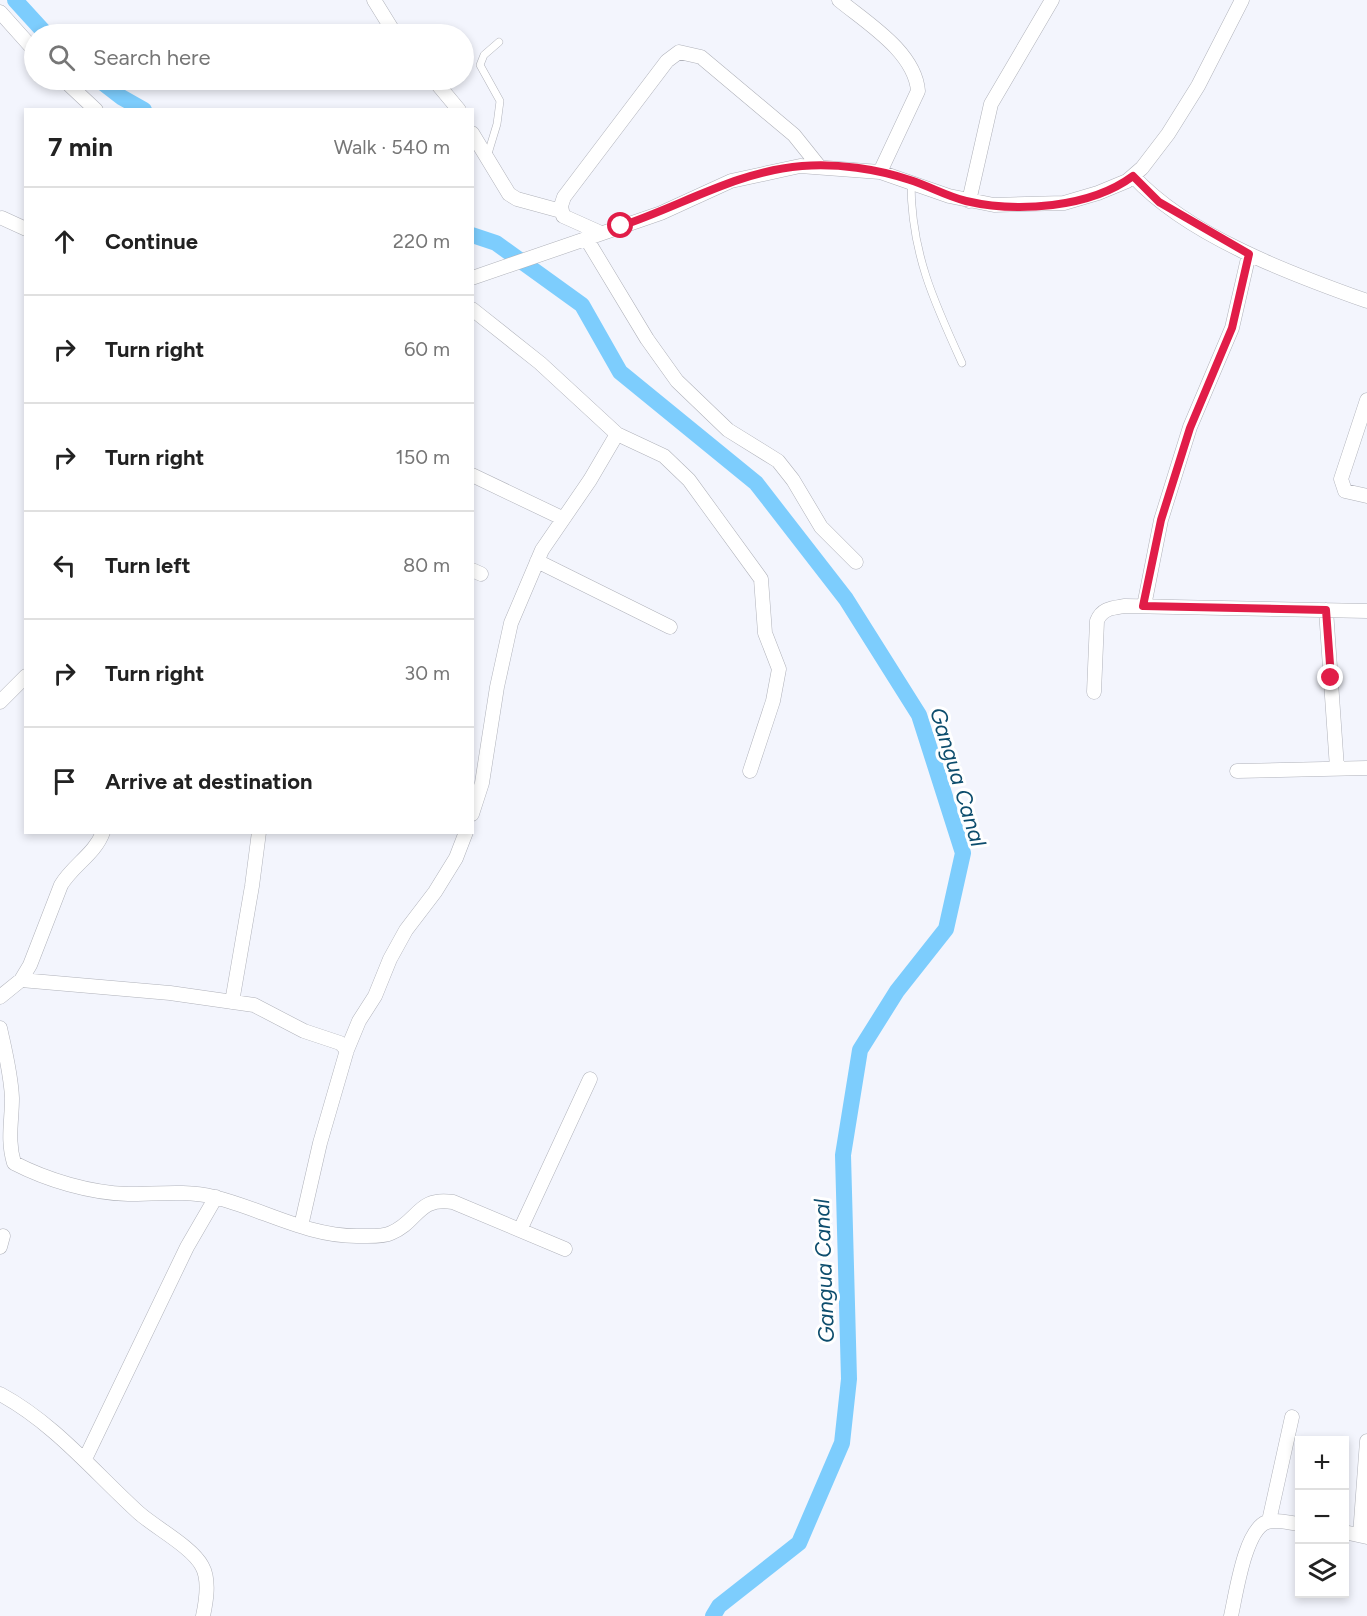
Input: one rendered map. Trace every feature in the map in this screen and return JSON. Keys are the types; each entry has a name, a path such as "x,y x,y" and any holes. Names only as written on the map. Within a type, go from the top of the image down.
{"street":[{"path":"374,0 389,24"},
{"path":"839,0 911,64 917,78 918,91 880,172"},
{"path":"969,201 991,104 1052,0"},
{"path":"474,277 661,213 731,181 800,166 818,165 880,172 969,201 1026,206 1064,203 1098,193 1133,176 1143,168 1168,134 1198,86 1242,0"},
{"path":"0,12 24,39"},
{"path":"561,211 564,197 667,61 679,52 693,53 701,57 794,135 818,165"},
{"path":"74,90 94,108"},
{"path":"442,90 457,108"},
{"path":"474,136 509,194 517,199 561,211 567,219 601,233"},
{"path":"1133,176 1159,202 1249,254 1367,301"},
{"path":"2,218 24,228"},
{"path":"581,240 676,381 728,430 778,461 793,480 821,527 856,562"},
{"path":"1143,606 1161,520 1190,428 1232,328 1249,254"},
{"path":"474,310 504,332 617,434 664,456 689,480 760,579 765,633 779,669 773,701 750,771"},
{"path":"1367,400 1341,479 1345,491 1367,496"},
{"path":"474,808 482,783 497,687 511,622 537,561 617,434"},
{"path":"474,476 562,518"},
{"path":"537,561 670,627"},
{"path":"1094,692 1100,616 1109,608 1143,606 1367,611"},
{"path":"1326,610 1337,768"},
{"path":"0,702 24,678"},
{"path":"1237,771 1367,768"},
{"path":"0,997 21,980 34,958 61,885 68,874 99,842 102,834"},
{"path":"232,1002 259,834"},
{"path":"301,1226 320,1143 347,1050 359,1021 375,996 390,959 406,930 435,892 456,858 465,834"},
{"path":"21,980 170,993 254,1005 304,1031 340,1043 347,1050"},
{"path":"0,1028 12,1099 9,1133 14,1163 53,1179 102,1192 179,1192 216,1197 301,1226 357,1236 390,1234 429,1203 443,1200 565,1249"},
{"path":"520,1230 590,1079"},
{"path":"85,1459 187,1247 216,1197"},
{"path":"0,1394 28,1411 85,1459 139,1513 203,1567 207,1599 202,1616"},
{"path":"1269,1521 1292,1417"},
{"path":"1349,1533 1364,1536 1367,1441"},
{"path":"1231,1616 1255,1529 1269,1521 1295,1524"}],"lane":[{"path":"487,159 497,124 500,101 480,65 484,55 499,42"},
{"path":"911,181 913,231 925,277 962,363"}],"waterway":[{"name":"Gangua Canal","path":"15,0 37,24"},
{"name":"Gangua Canal","path":"112,90 140,108"},
{"name":"Gangua Canal","path":"474,236 496,243 582,305 620,372 756,483 846,599 919,715 963,853 946,929 897,991 860,1050 843,1155 849,1379 842,1443 799,1543 719,1606 713,1616"}],"route":[{"path":"621,226 661,213 731,181 800,166 818,165 880,172 969,201 994,205 1026,206 1064,203 1098,193 1133,176 1159,202 1249,254 1232,328 1211,373 1190,428 1161,520 1143,606 1326,610 1331,678"}]}
